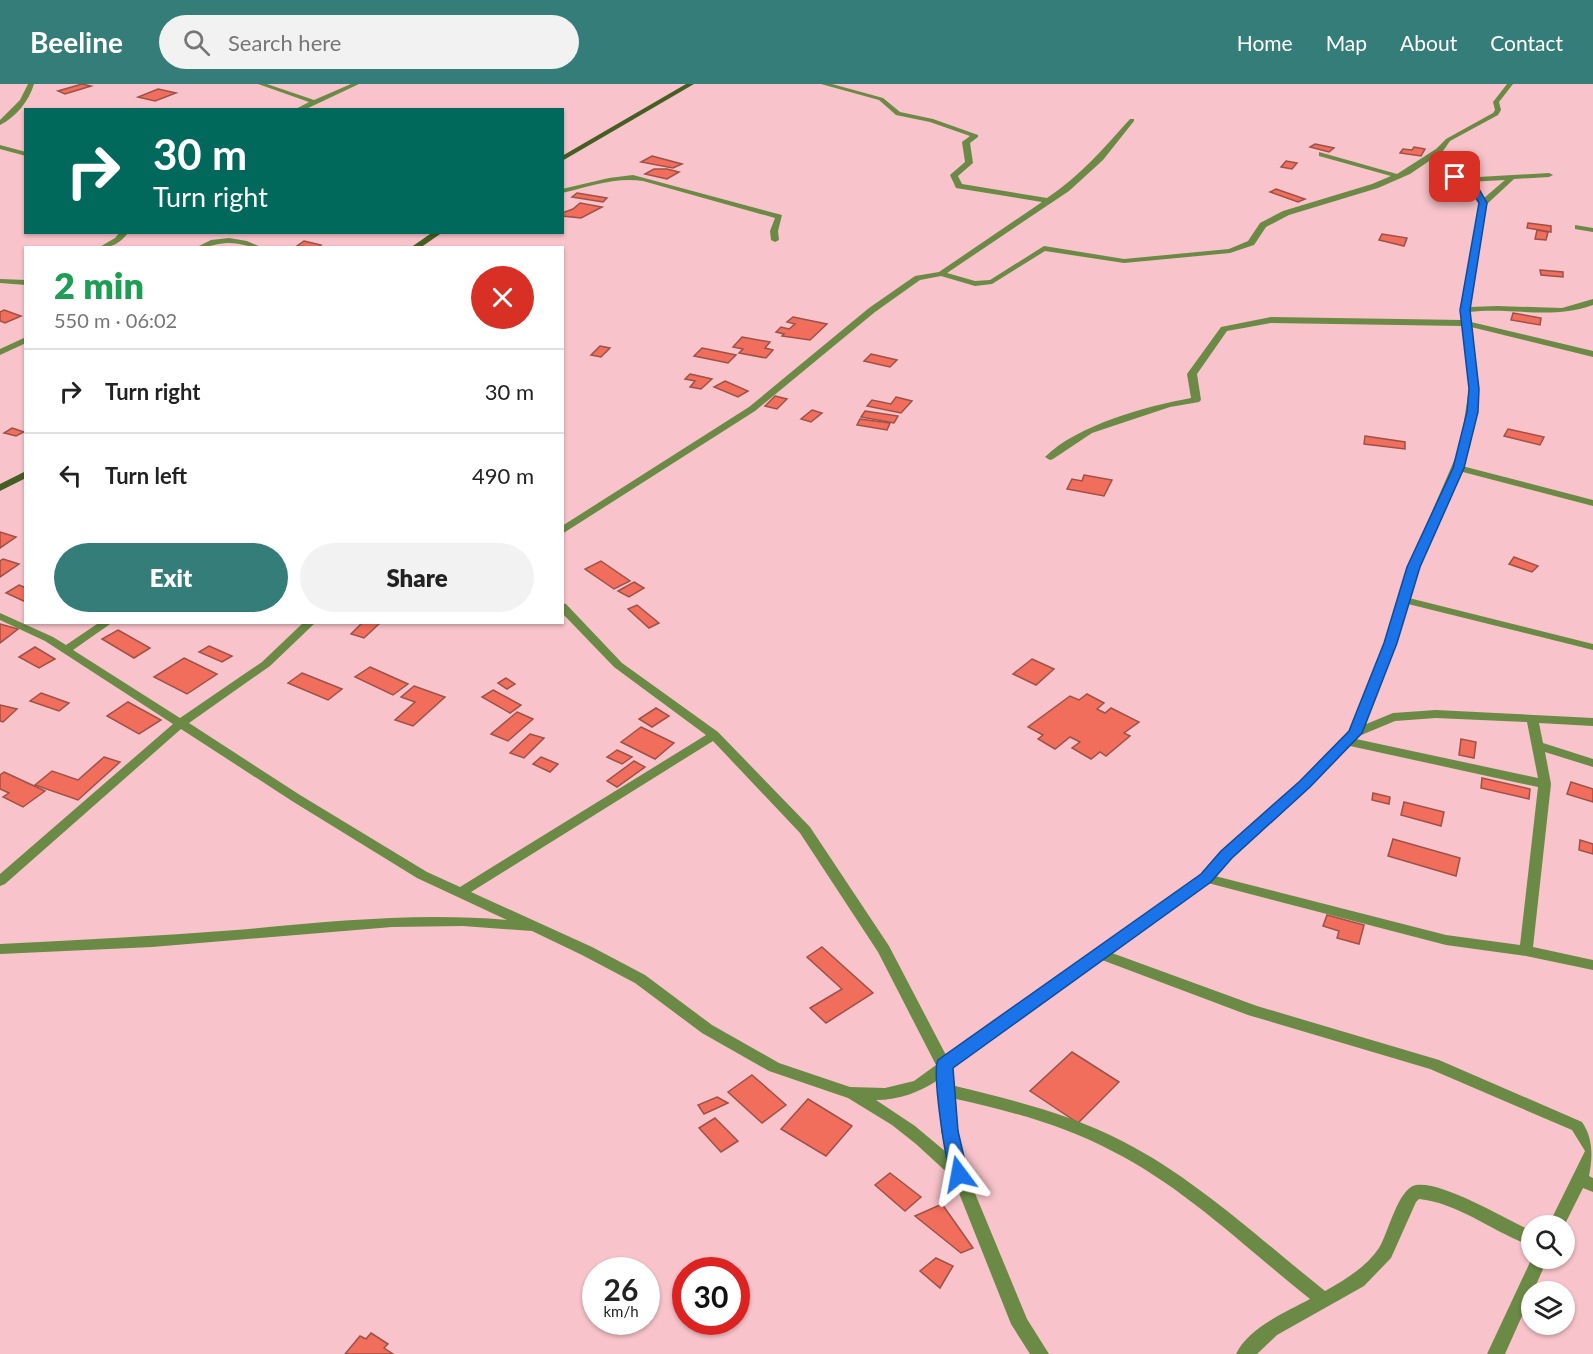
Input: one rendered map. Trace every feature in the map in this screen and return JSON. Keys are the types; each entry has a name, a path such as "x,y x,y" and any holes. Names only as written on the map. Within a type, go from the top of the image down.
{"main road":[{"path":"564,158 691,84"},
{"path":"417,246 436,234"},
{"path":"0,488 24,475"}],"street":[{"path":"0,123 24,101 31,84"},
{"path":"261,84 314,102"},
{"path":"301,108 356,84"},
{"path":"824,84 881,99 898,114 931,120 976,136 966,142 969,163 954,175 959,186 1049,201"},
{"path":"941,274 975,284 992,282 1044,248 1124,261 1230,251 1251,243 1263,225 1286,213 1375,186 1439,151 1448,140 1496,114 1498,110 1496,102 1510,84"},
{"path":"564,530 752,408 872,310 918,278 941,274 1049,201 1100,158 1132,120"},
{"path":"0,147 24,153"},
{"path":"1351,737 1391,643 1413,567 1458,468 1472,412 1474,389 1465,310 1483,203 1476,190 1455,177 1439,151"},
{"path":"1322,154 1397,176"},
{"path":"1461,180 1549,175"},
{"path":"564,191 624,178 644,177 654,183 778,217 774,231 775,240"},
{"path":"1483,203 1512,177"},
{"path":"1578,228 1593,230"},
{"path":"106,246 118,240 123,234"},
{"path":"202,246 220,236 252,246"},
{"path":"0,281 24,282"},
{"path":"1465,310 1484,307 1516,311 1574,310 1593,302"},
{"path":"1050,457 1089,431 1168,405 1197,400 1192,374 1224,329 1271,320 1466,323 1593,354"},
{"path":"0,352 24,340"},
{"path":"1458,468 1593,503"},
{"path":"1404,600 1593,647"},
{"path":"564,608 618,665 714,735 805,830 884,950 944,1065 948,1091 949,1131 959,1174 1020,1324 1041,1354"},
{"path":"0,615 65,650 305,804 422,875 539,928 640,979 707,1029 774,1067 850,1093 895,1117 924,1140 959,1174"},
{"path":"65,650 105,624"},
{"path":"0,881 181,723 266,663 309,624"},
{"path":"850,1093 885,1094 918,1086 944,1065 1206,878 1226,854 1305,784 1351,737 1393,717 1436,714 1593,722"},
{"path":"1526,951 1545,784 1533,718"},
{"path":"460,893 714,735"},
{"path":"1351,737 1545,784"},
{"path":"1539,746 1593,763"},
{"path":"1206,878 1446,940 1526,951 1593,965"},
{"path":"0,949 152,942 392,922 463,921 539,928"},
{"path":"1100,954 1253,1011 1434,1064 1577,1126 1593,1150 1586,1182 1564,1215"},
{"path":"948,1091 1015,1106 1056,1119 1141,1159 1324,1300"},
{"path":"1245,1354 1270,1329 1358,1281 1385,1253 1410,1197 1416,1192 1431,1194 1462,1206 1521,1234"},
{"path":"1496,1354 1535,1269"}],"building":[{"path":"82,84 91,86 65,94 58,91"},
{"path":"158,89 176,93 155,101 138,97"},
{"path":"1315,144 1334,148 1329,152 1310,147"},
{"path":"1414,147 1425,149 1421,156 1400,153 1403,149 1412,150"},
{"path":"652,156 682,164 673,168 641,162"},
{"path":"1286,161 1297,163 1292,169 1281,167"},
{"path":"654,169 679,172 667,179 645,174"},
{"path":"1276,189 1305,199 1298,202 1270,192"},
{"path":"577,193 607,198 603,202 572,197"},
{"path":"580,203 602,207 581,218 564,216 564,212"},
{"path":"1528,223 1551,226 1551,232 1527,228"},
{"path":"1537,230 1548,232 1546,240 1535,239"},
{"path":"1382,234 1407,238 1404,246 1379,240"},
{"path":"304,241 321,245 320,246 297,246"},
{"path":"1540,270 1563,272 1563,277 1541,275"},
{"path":"4,310 21,316 5,323 0,321 0,312"},
{"path":"1513,313 1541,318 1540,325 1511,320"},
{"path":"793,317 827,324 810,340 782,336 784,334 776,332 781,327 789,329 795,324 787,322"},
{"path":"742,337 770,342 765,348 773,350 766,358 739,353 743,349 733,347"},
{"path":"600,346 610,348 601,357 591,355"},
{"path":"702,348 736,355 728,363 694,356"},
{"path":"871,354 897,360 890,367 864,361"},
{"path":"690,374 712,379 701,389 690,387 695,381 685,379"},
{"path":"725,381 748,391 738,397 714,387"},
{"path":"775,396 787,399 777,409 765,406"},
{"path":"896,397 912,401 901,413 867,406 872,400 891,404"},
{"path":"812,410 822,413 811,422 801,419"},
{"path":"865,411 898,416 894,423 861,417"},
{"path":"860,419 890,423 887,430 857,425"},
{"path":"12,428 24,432 16,436 4,433"},
{"path":"1508,429 1544,437 1540,445 1504,436"},
{"path":"1365,436 1405,442 1405,449 1364,444"},
{"path":"1084,475 1112,480 1104,496 1067,489 1072,479 1082,481"},
{"path":"0,532 16,537 0,548"},
{"path":"1514,557 1538,566 1532,572 1509,564"},
{"path":"3,559 19,564 0,577 0,561"},
{"path":"601,561 630,581 614,589 585,569"},
{"path":"634,582 644,588 629,597 618,591"},
{"path":"19,585 24,587 24,601 6,593"},
{"path":"637,605 659,623 649,628 628,609"},
{"path":"0,624 18,629 0,643"},
{"path":"361,624 379,624 364,638 351,634"},
{"path":"118,630 150,648 134,658 102,639"},
{"path":"209,646 232,656 222,662 199,652"},
{"path":"35,647 55,659 39,668 19,657"},
{"path":"184,658 217,674 187,694 154,677"},
{"path":"1032,659 1054,669 1036,685 1013,674"},
{"path":"370,667 408,684 393,695 355,677"},
{"path":"302,673 342,689 328,700 288,683"},
{"path":"506,678 515,684 507,689 498,683"},
{"path":"414,686 445,697 413,726 395,720 415,702 401,697"},
{"path":"493,690 521,705 510,713 482,697"},
{"path":"41,693 69,703 59,711 30,701"},
{"path":"1087,694 1104,703 1097,709 1105,713 1111,708 1139,722 1124,733 1130,736 1106,756 1100,752 1091,759 1072,748 1080,742 1070,737 1055,749 1038,739 1043,735 1028,727 1070,696 1079,700"},
{"path":"128,702 161,720 139,734 107,716"},
{"path":"0,705 17,709 3,722 0,721"},
{"path":"656,708 669,716 652,727 639,719"},
{"path":"517,712 533,719 508,741 491,734"},
{"path":"641,727 674,743 655,759 621,742"},
{"path":"530,734 544,738 524,758 510,753"},
{"path":"1461,739 1476,742 1474,758 1459,755"},
{"path":"617,750 632,757 622,764 607,757"},
{"path":"104,757 120,762 78,800 35,785 52,771 78,780"},
{"path":"541,757 558,764 550,772 533,764"},
{"path":"634,761 645,767 617,787 607,781"},
{"path":"4,772 45,791 23,807 3,797 9,793 0,789 0,775"},
{"path":"1482,778 1530,789 1529,799 1481,788"},
{"path":"1571,782 1593,789 1593,802 1567,794"},
{"path":"1373,793 1390,797 1389,804 1372,800"},
{"path":"1404,802 1444,812 1441,826 1401,815"},
{"path":"1393,839 1460,858 1456,876 1388,856"},
{"path":"1580,840 1593,844 1593,854 1579,850"},
{"path":"1327,915 1364,925 1359,944 1337,938 1339,931 1323,926"},
{"path":"822,947 873,993 826,1023 810,1008 842,989 807,957"},
{"path":"1072,1052 1119,1082 1078,1123 1030,1091"},
{"path":"752,1075 786,1105 762,1123 728,1092"},
{"path":"717,1097 728,1103 704,1114 698,1105"},
{"path":"808,1099 852,1126 826,1156 781,1129"},
{"path":"715,1118 738,1141 721,1152 699,1128"},
{"path":"890,1173 921,1197 905,1211 875,1185"},
{"path":"942,1204 973,1248 961,1253 915,1216"},
{"path":"936,1258 953,1266 940,1288 920,1271"},
{"path":"371,1333 388,1344 384,1348 393,1354 345,1354 360,1336 366,1339"}],"route":[{"path":"959,1174 949,1131 948,1091 944,1065 1206,878 1226,854 1305,784 1355,733 1391,643 1413,567 1458,468 1472,412 1474,389 1465,310 1483,203 1476,190 1455,177"}]}
